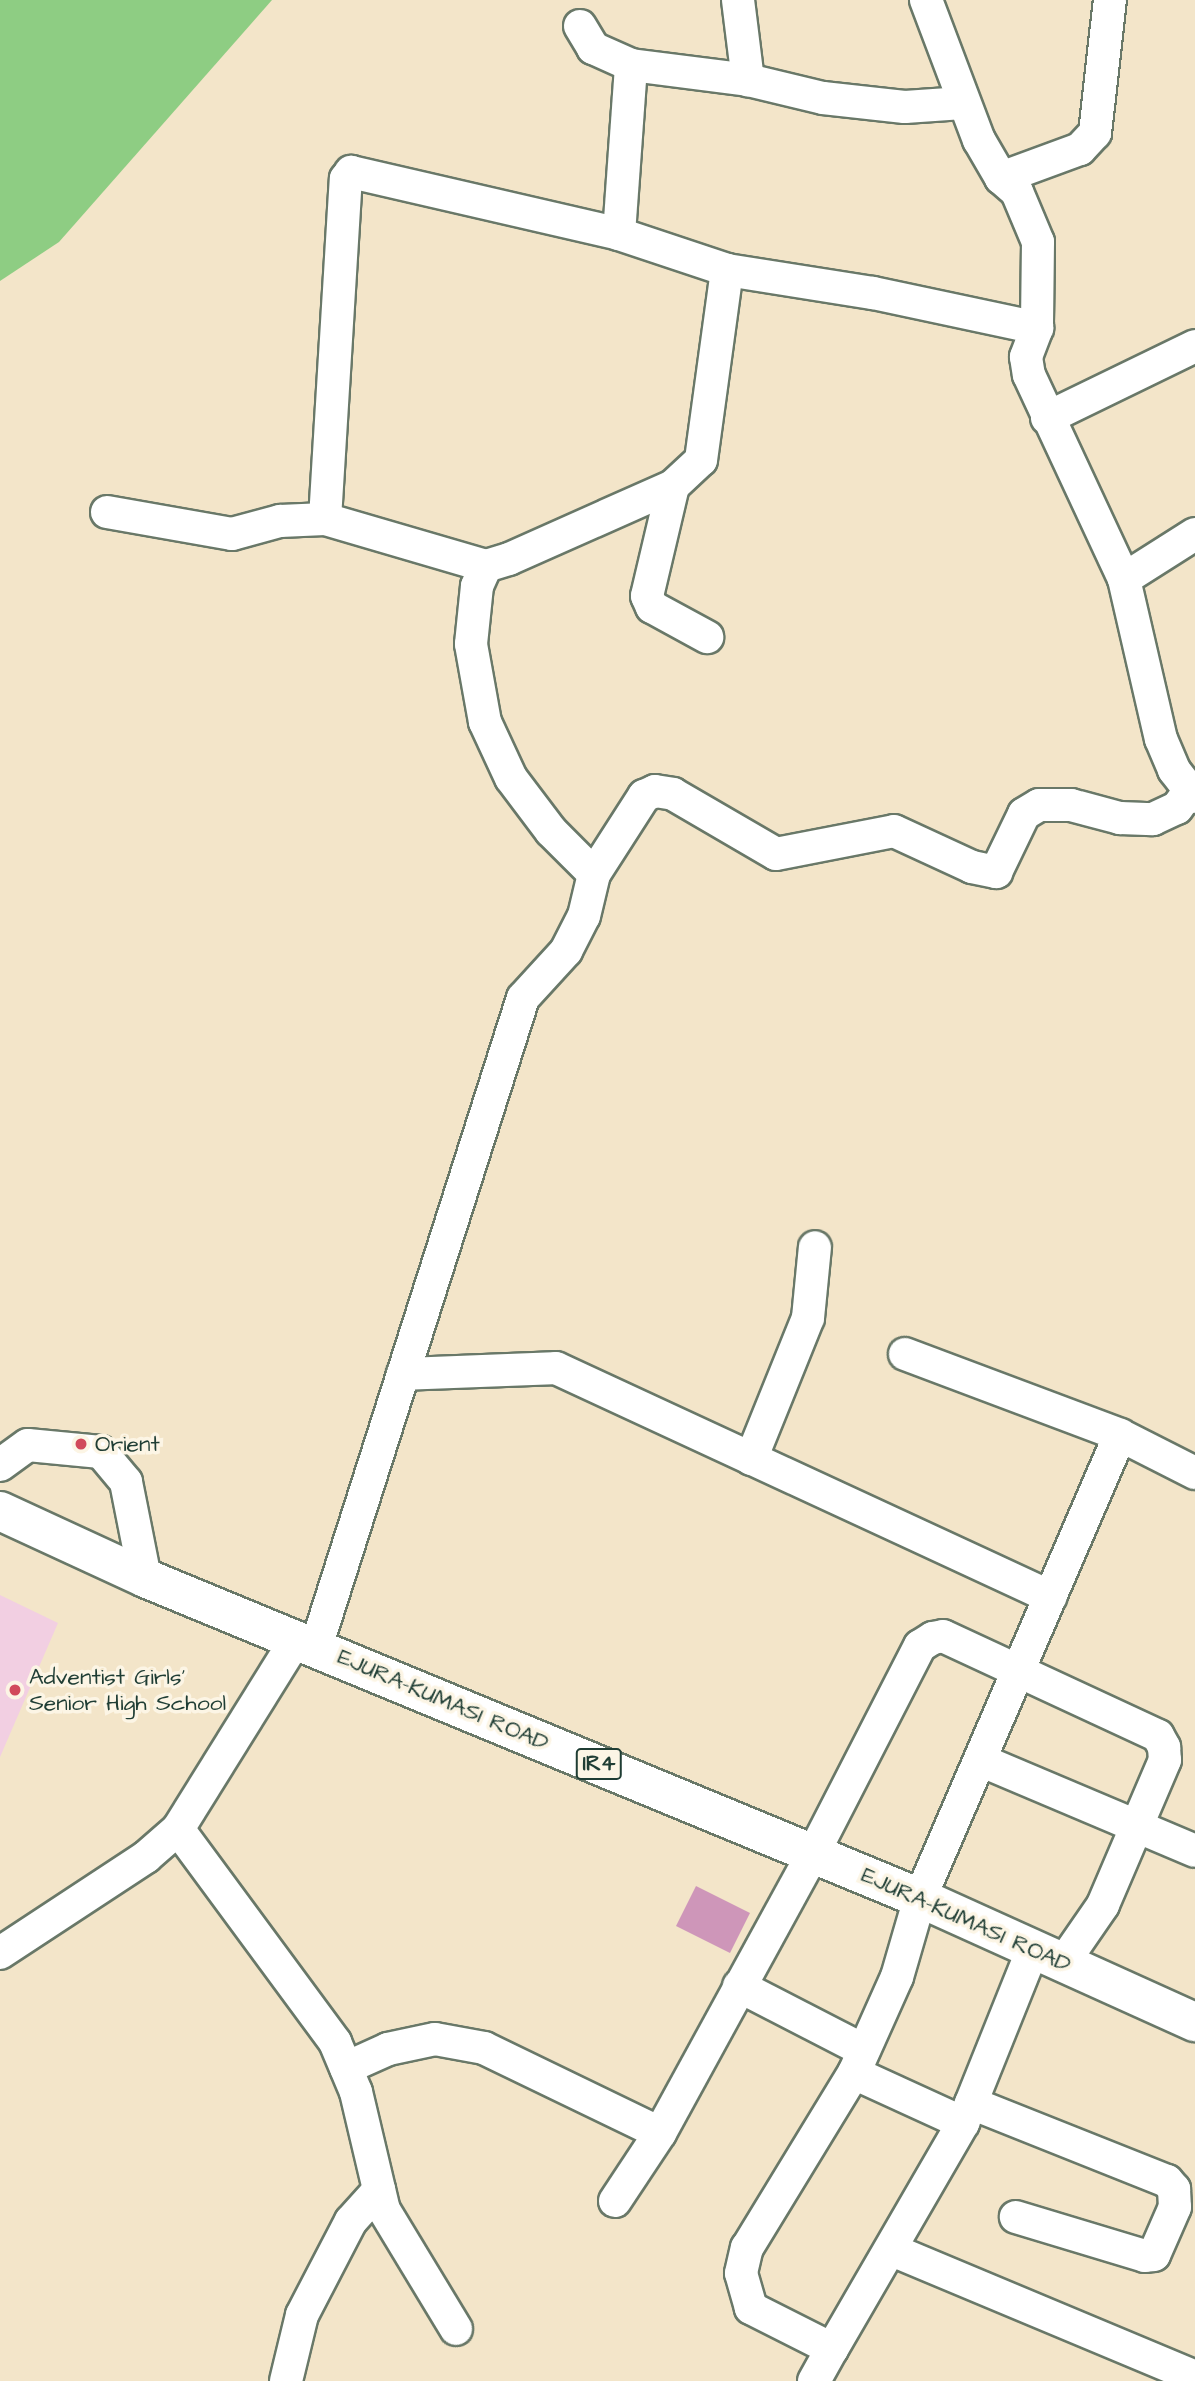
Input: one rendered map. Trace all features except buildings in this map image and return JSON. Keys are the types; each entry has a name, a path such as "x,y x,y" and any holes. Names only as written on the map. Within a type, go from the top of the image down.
{"main road":[{"name":"EJURA-KUMASI ROAD","path":"0,1511 145,1578 920,1898 1195,2022"}],"street":[{"path":"738,0 748,80"},
{"path":"0,1953 146,1857 178,1829 307,1643 403,1374 523,998 566,951 584,916 594,874 644,796 655,791 673,794 776,855 894,831 972,867 996,872 1024,814 1040,805 1071,805 1120,818 1153,819 1177,808 1192,794 1174,770 1150,704 1124,579 1047,418 1026,357 1037,328 1038,242 1017,192 1001,178 963,103 926,0"},
{"path":"1001,178 1080,149 1095,133 1110,0"},
{"path":"580,26 593,48 631,65 748,80 823,98 905,107 963,103"},
{"path":"619,234 631,65"},
{"path":"325,519 346,179 351,172 619,234 727,270 873,293 1037,328"},
{"path":"107,512 232,534 280,521 325,519 486,566 673,486 701,460 727,270"},
{"path":"1047,418 1195,346"},
{"path":"673,486 647,596 652,607 707,638"},
{"path":"1124,579 1195,534"},
{"path":"486,566 477,586 471,644 485,722 510,778 551,831 594,874"},
{"path":"751,1459 808,1318 815,1247"},
{"path":"905,1354 1120,1435 1195,1473"},
{"path":"403,1374 556,1368 1051,1597"},
{"path":"832,2349 751,2308 741,2273 747,2248 858,2062 897,1977 920,1898 1120,1435"},
{"path":"0,1465 28,1445 101,1452 126,1482 145,1578"},
{"path":"615,2201 660,2133 738,1986 813,1854 920,1646 943,1636 1158,1736 1165,1759 1103,1905 1048,1956 892,2250 814,2381"},
{"path":"980,1760 1195,1851"},
{"path":"178,1829 335,2042 346,2068 384,2210 456,2329"},
{"path":"738,1986 858,2062 967,2113 1167,2181 1174,2189 1175,2207 1154,2255 1145,2256 1016,2217"},
{"path":"346,2068 388,2049 435,2039 484,2048 660,2133"},
{"path":"286,2381 302,2315 351,2221 379,2190"},
{"path":"892,2250 1195,2377"}],"shaded area":[{"name":"Adventist Girls' Senior High School","path":"0,1595 58,1623 0,1757"}],"green space":[{"path":"0,0 272,0 59,242 0,281"}],"place":[{"name":"Orient","path":"81,1444"},
{"name":"Adventist Girls' Senior High School","path":"15,1690"}]}
